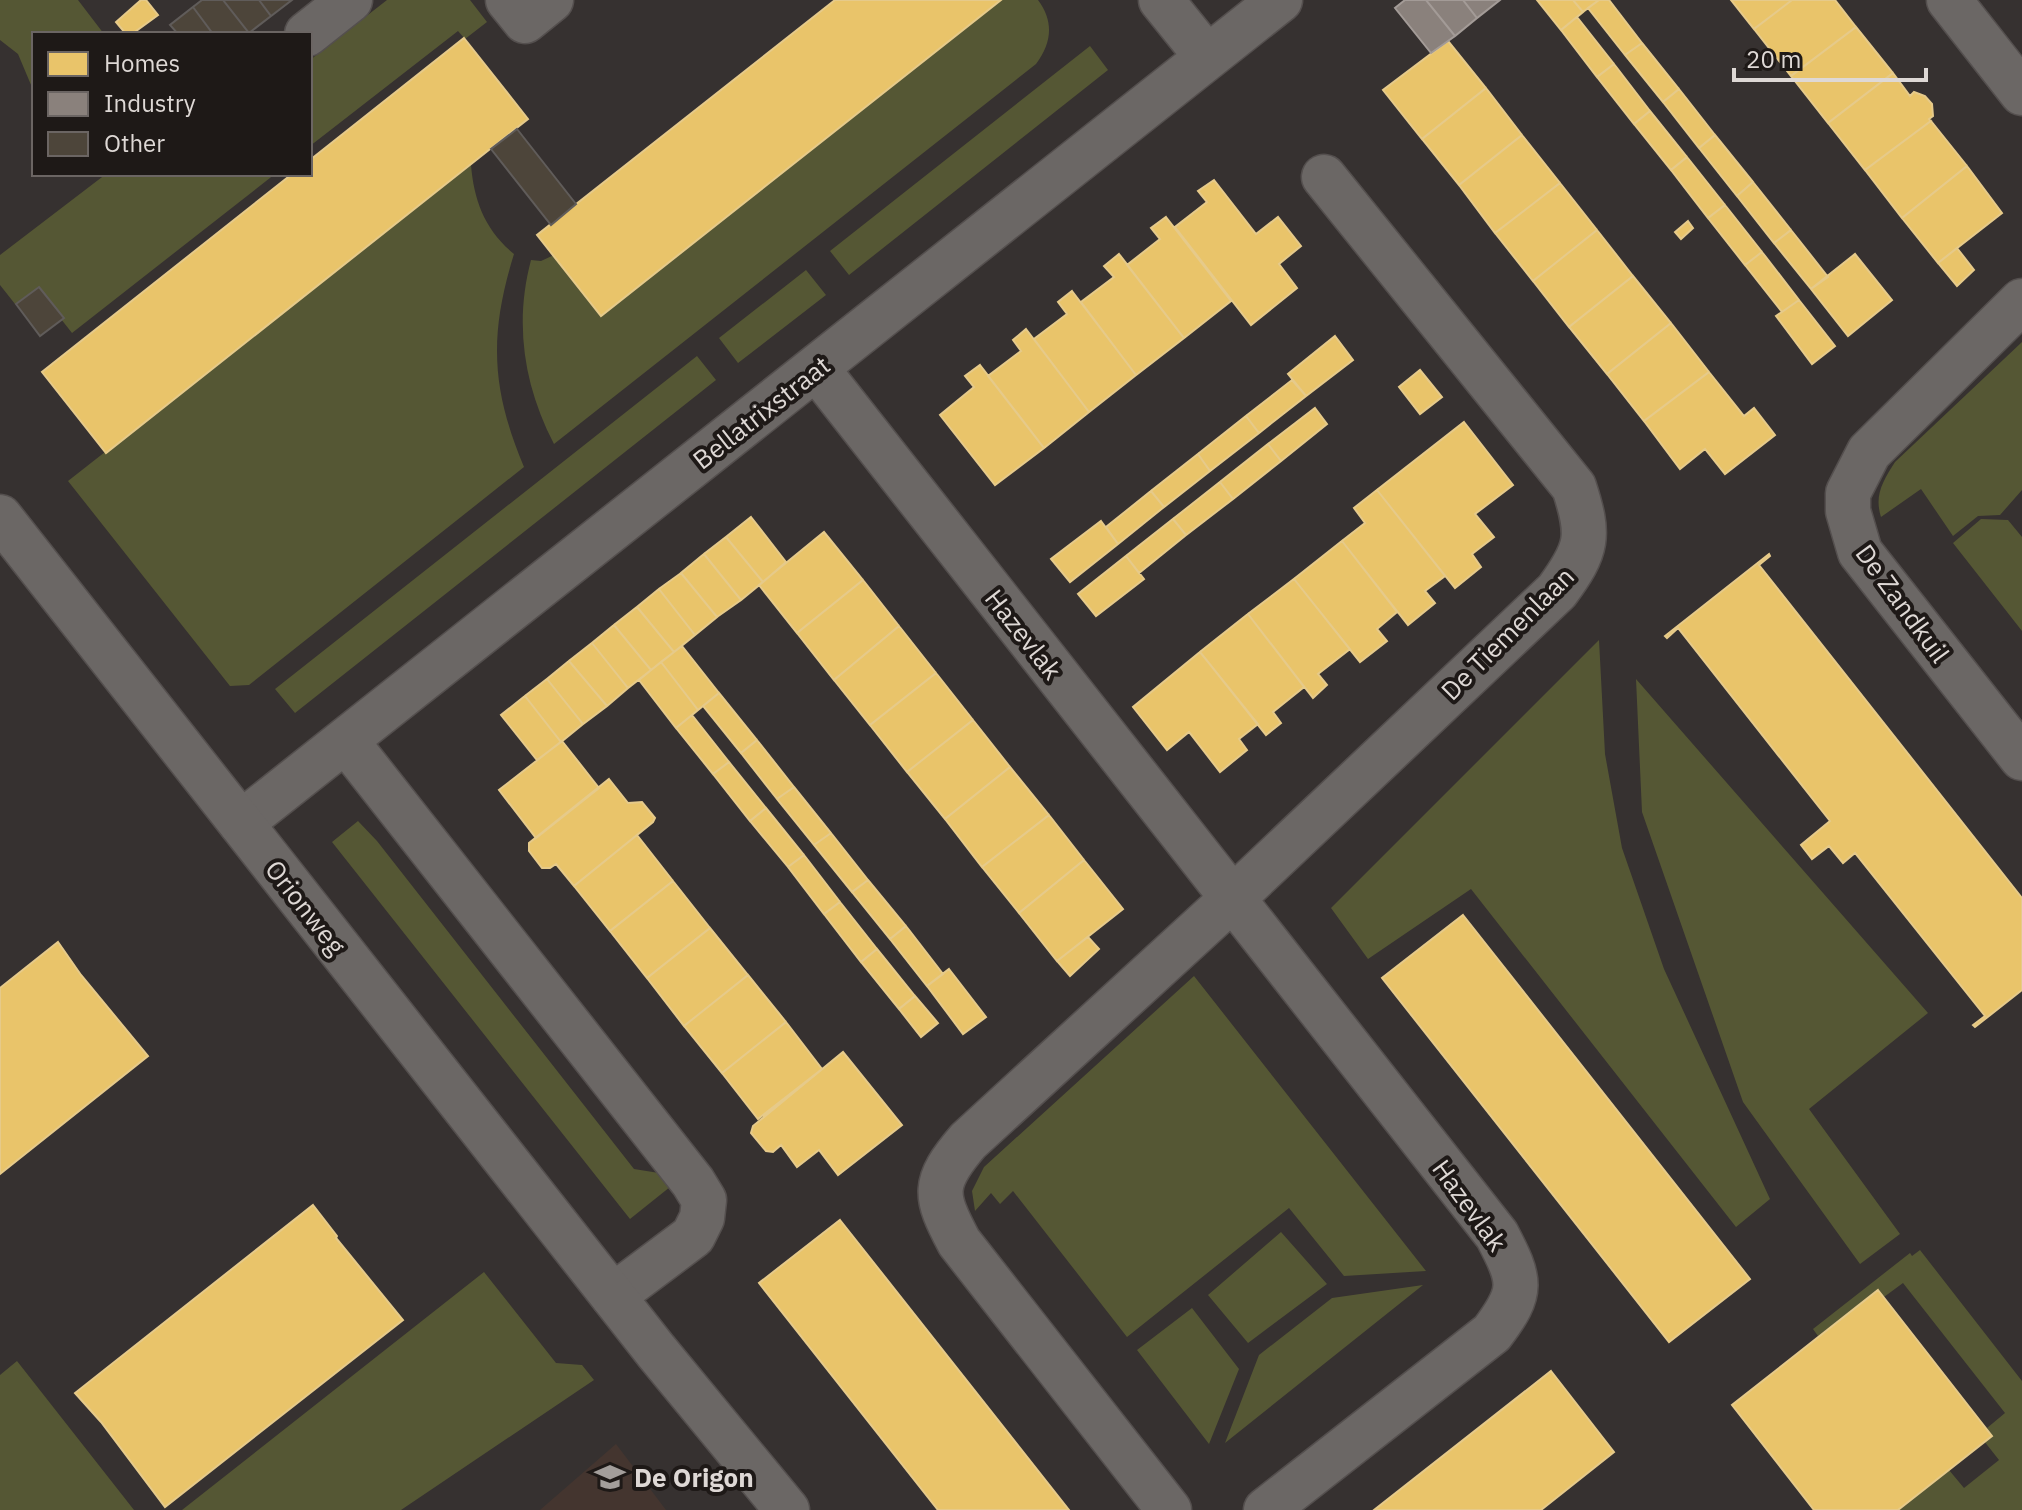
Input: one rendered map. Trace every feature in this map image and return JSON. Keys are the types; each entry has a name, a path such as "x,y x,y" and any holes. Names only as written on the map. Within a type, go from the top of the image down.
{"street":[{"path":"310,32 350,0"},
{"path":"508,0 525,21 551,0"},
{"path":"1161,0 1207,57"},
{"name":"Bellatrixstraat","path":"241,823 1280,0"},
{"path":"1949,0 2022,93"},
{"name":"De Tiemenlaan","path":"1232,899 1557,591 1576,566 1585,539 1582,513 1574,487 1324,177"},
{"name":"De Zandkuil","path":"2022,301 1869,452 1848,493 1850,521 1860,552 2022,758"},
{"name":"Hazevlak","path":"817,369 1497,1235 1510,1260 1518,1287 1509,1310 1492,1333 1266,1510"},
{"name":"Orionweg","path":"0,517 613,1296 787,1510"},
{"path":"346,741 704,1200 702,1218 693,1236 613,1296"},
{"path":"1169,1510 959,1242 943,1211 939,1187 948,1164 968,1141 1232,899"}],"shaded area":[{"name":"De Origon","path":"616,1444 666,1510 540,1510"}],"green space":[{"path":"0,0 78,0 102,32 32,32 32,87 18,54 0,40"},
{"path":"387,0 470,0 487,22 465,39 458,31 312,144 312,58"},
{"path":"1001,0 1038,0 1043,8 1049,24 1048,40 1036,64 554,444 535,400 525,354 523,308 531,260 541,261 554,255 601,316"},
{"path":"1090,46 1108,70 849,275 830,251"},
{"path":"471,165 478,203 488,225 514,254 500,310 497,361 505,412 524,467 249,685 230,686 68,481"},
{"path":"103,176 272,176 72,333 39,287 15,304 0,285 0,255"},
{"path":"806,270 826,295 738,363 719,338"},
{"path":"2022,342 2022,490 2000,515 1978,516 1953,536 1921,489 1881,517 1879,495 1895,462"},
{"path":"697,356 716,380 295,713 275,689"},
{"path":"1981,519 2008,520 2022,537 2022,631 1953,543"},
{"path":"1599,640 1605,754 1622,848 1664,969 1770,1199 1736,1227 1471,889 1368,959 1331,908"},
{"path":"1636,679 1928,1013 1809,1109 1900,1234 1860,1264 1743,1102 1642,812"},
{"path":"358,821 377,841 634,1169 659,1173 670,1187 630,1219 332,842"},
{"path":"1194,976 1426,1271 1344,1276 1289,1208 1127,1337 1013,1191 1000,1204 991,1193 975,1211 972,1191 984,1167"},
{"path":"1281,1232 1327,1284 1248,1343 1208,1295"},
{"path":"1920,1250 2022,1381 2022,1510 1898,1510 1949,1470 1964,1488 1999,1460 1984,1441 1992,1436 1987,1428 2005,1413 1903,1283 1884,1297 1878,1290 1818,1336 1813,1329 1910,1253 1912,1256"},
{"path":"484,1272 556,1363 582,1365 594,1380 401,1510 182,1510"},
{"path":"1423,1285 1225,1443 1259,1355 1332,1298"},
{"path":"1192,1308 1239,1369 1209,1444 1137,1350"},
{"path":"17,1361 134,1510 0,1510 0,1375"}],"building: Homes":[{"path":"141,0 146,0 158,15 135,32 124,32 116,22"},
{"path":"835,0 1001,0 601,316 537,235"},
{"path":"1537,0 1573,0 1583,12 1561,30"},
{"path":"1573,0 1599,0 1583,12"},
{"path":"1599,0 1609,0 1642,43 1625,55 1588,8"},
{"path":"1731,0 1792,0 1754,29"},
{"path":"1792,0 1835,0 1856,27 1791,76 1754,29"},
{"path":"1577,17 1614,64 1597,77 1561,30"},
{"path":"1856,27 1893,73 1828,123 1791,76"},
{"path":"464,38 528,119 106,453 42,372 289,176 312,176 312,158"},
{"path":"1448,41 1486,88 1422,139 1383,90"},
{"path":"1642,43 1679,89 1663,102 1625,55"},
{"path":"1614,64 1650,111 1634,124 1597,77"},
{"path":"1893,73 1910,96 1914,92 1925,96 1932,104 1933,116 1929,119 1931,121 1865,170 1828,123"},
{"path":"1486,88 1522,135 1459,185 1422,139"},
{"path":"1679,89 1715,135 1699,148 1663,102"},
{"path":"1650,111 1687,157 1671,170 1634,124"},
{"path":"1931,121 1967,166 1902,218 1865,170"},
{"path":"1522,135 1560,183 1495,233 1459,185"},
{"path":"1715,135 1753,182 1737,196 1699,148"},
{"path":"1687,157 1725,205 1708,218 1671,170"},
{"path":"1967,166 2002,213 1938,263 1902,218"},
{"path":"1214,180 1256,234 1278,217 1301,246 1279,264 1297,288 1251,325 1175,227 1207,202 1198,191"},
{"path":"1753,182 1791,230 1774,243 1737,196"},
{"path":"1560,183 1597,230 1533,281 1495,233"},
{"path":"1725,205 1762,252 1745,265 1708,218"},
{"path":"1166,217 1231,301 1184,338 1127,265 1160,239 1151,228"},
{"path":"1688,221 1693,228 1681,239 1675,232"},
{"path":"1597,230 1633,276 1569,327 1533,281"},
{"path":"1791,230 1828,277 1811,289 1774,243"},
{"path":"1957,248 1974,270 1957,286 1938,263"},
{"path":"1762,252 1799,300 1782,312 1745,265"},
{"path":"1119,254 1184,338 1136,375 1081,302 1114,277 1104,266"},
{"path":"1855,254 1892,300 1848,336 1811,289"},
{"path":"1633,276 1671,323 1607,374 1569,327"},
{"path":"1072,291 1136,375 1089,412 1034,339 1067,314 1058,302"},
{"path":"1799,300 1835,346 1812,364 1776,316"},
{"path":"1671,323 1709,372 1644,421 1607,374"},
{"path":"1026,329 1089,412 1044,448 988,376 1021,351 1013,340"},
{"path":"1335,336 1353,360 1306,396 1288,374"},
{"path":"980,365 1044,448 995,485 940,415 974,387 965,376"},
{"path":"1420,370 1442,397 1420,414 1399,387"},
{"path":"1709,372 1744,416 1754,408 1775,435 1725,474 1705,449 1680,469 1644,421"},
{"path":"1292,380 1306,396 1259,433 1246,416"},
{"path":"1315,408 1327,424 1281,461 1268,444"},
{"path":"1246,416 1259,433 1210,471 1198,454"},
{"path":"1464,422 1513,485 1475,514 1494,537 1472,554 1481,567 1455,588 1377,490"},
{"path":"1268,444 1281,461 1233,499 1220,482"},
{"path":"1198,454 1210,471 1164,507 1151,491"},
{"path":"1220,482 1233,499 1186,535 1173,519"},
{"path":"1377,490 1445,576 1425,591 1435,603 1408,625 1342,541 1365,523 1354,508"},
{"path":"1151,491 1164,507 1118,544 1106,527"},
{"path":"751,517 786,562 763,582 726,537"},
{"path":"1173,519 1186,535 1139,573 1126,556"},
{"path":"1101,521 1118,544 1070,582 1051,559"},
{"path":"824,532 863,580 797,633 759,585"},
{"path":"726,537 763,582 741,600 704,554"},
{"path":"1342,541 1397,612 1377,629 1387,641 1360,662 1294,579"},
{"path":"704,554 741,600 717,617 681,573"},
{"path":"1769,554 1759,565 2022,898 2022,990 1975,1027 1973,1025 1985,1016 1855,853 1843,863 1829,846 1812,859 1801,845 1830,821 1678,628 1667,638 1665,636"},
{"path":"1126,556 1144,579 1096,616 1078,594"},
{"path":"681,573 717,617 695,635 659,589"},
{"path":"1294,579 1350,649 1318,674 1327,685 1313,698 1248,614"},
{"path":"863,580 899,626 834,680 797,633"},
{"path":"659,589 695,635 674,652 637,607"},
{"path":"637,607 674,652 651,670 614,625"},
{"path":"1248,614 1304,687 1273,712 1281,723 1266,735 1200,652"},
{"path":"614,625 651,670 628,688 592,643"},
{"path":"899,626 936,673 870,725 834,680"},
{"path":"592,643 628,688 607,706 569,661"},
{"path":"682,646 719,693 698,710 661,662"},
{"path":"1200,652 1258,724 1239,739 1247,750 1220,772 1189,732 1167,750 1133,707"},
{"path":"569,661 607,706 583,724 547,679"},
{"path":"661,662 698,710 676,728 639,680"},
{"path":"936,673 973,720 907,772 870,725"},
{"path":"547,679 583,724 561,742 525,696"},
{"path":"719,693 757,740 741,753 703,706"},
{"path":"525,696 561,742 537,760 501,715"},
{"path":"692,715 729,762 713,774 676,728"},
{"path":"973,720 1010,767 945,819 907,772"},
{"path":"757,740 794,787 777,799 741,753"},
{"path":"562,741 599,788 536,838 499,790"},
{"path":"729,762 766,808 750,821 713,774"},
{"path":"1010,767 1049,815 982,867 945,819"},
{"path":"609,779 628,803 642,802 655,818 574,886 556,864 542,868 529,851 529,843"},
{"path":"794,787 831,833 814,845 777,799"},
{"path":"766,808 804,855 788,867 750,821"},
{"path":"1049,815 1084,860 1019,913 982,867"},
{"path":"831,833 868,880 852,892 814,845"},
{"path":"637,835 673,881 610,931 574,886"},
{"path":"804,855 840,902 824,914 788,867"},
{"path":"1084,860 1123,909 1057,961 1019,913"},
{"path":"868,880 906,926 890,939 852,892"},
{"path":"673,881 710,928 647,978 610,931"},
{"path":"840,902 877,949 861,962 824,914"},
{"path":"1463,915 1750,1279 1669,1342 1382,978"},
{"path":"906,926 943,974 927,986 890,939"},
{"path":"710,928 748,975 684,1026 647,978"},
{"path":"1088,937 1099,949 1070,976 1057,961"},
{"path":"58,942 148,1056 0,1174 0,988"},
{"path":"877,949 915,996 899,1009 861,962"},
{"path":"949,969 986,1017 963,1034 927,986"},
{"path":"748,975 786,1022 722,1073 684,1026"},
{"path":"915,996 938,1023 921,1037 899,1009"},
{"path":"786,1022 822,1069 758,1119 722,1073"},
{"path":"843,1052 902,1125 838,1175 819,1150 797,1167 781,1145 773,1152 766,1151 751,1133 753,1126"},
{"path":"313,1205 403,1320 165,1507 101,1422 75,1393"},
{"path":"840,1220 1069,1510 938,1510 759,1283"},
{"path":"1878,1290 1992,1436 1898,1510 1814,1510 1732,1405"},
{"path":"1551,1371 1614,1452 1541,1510 1374,1510"}],"building: Industry":[{"path":"1405,0 1426,0 1455,36 1431,53 1395,8"},
{"path":"1426,0 1463,0 1477,18 1455,36"},
{"path":"1463,0 1500,0 1477,18"}],"building: Other":[{"path":"202,0 223,0 248,32 212,32 193,7"},
{"path":"223,0 259,0 271,16 248,32"},
{"path":"259,0 292,0 271,16"},
{"path":"193,7 212,32 176,32 170,25"},
{"path":"517,129 576,204 551,225 491,149"},
{"path":"39,287 64,318 40,336 16,304"}],"place":[{"name":"De Origon","path":"610,1477"}]}
